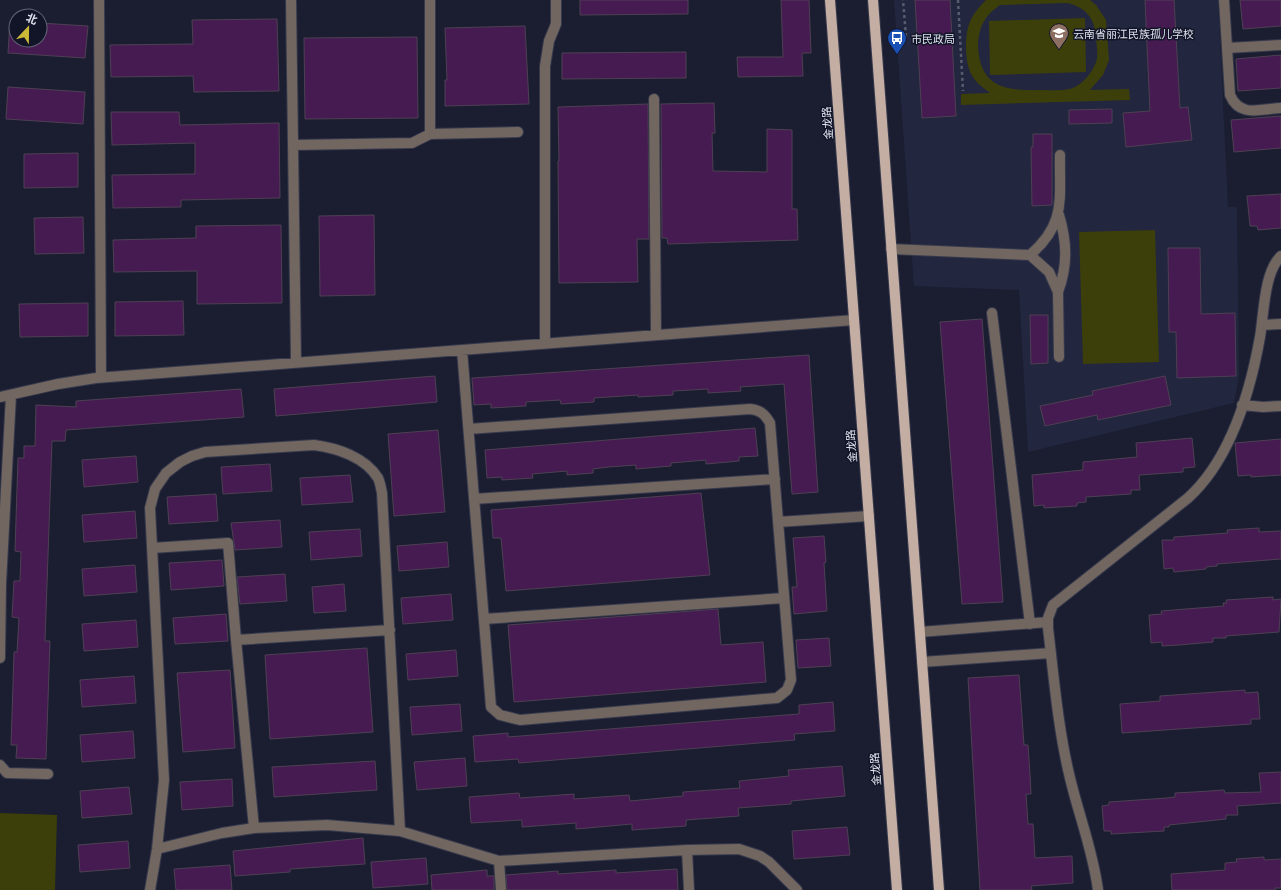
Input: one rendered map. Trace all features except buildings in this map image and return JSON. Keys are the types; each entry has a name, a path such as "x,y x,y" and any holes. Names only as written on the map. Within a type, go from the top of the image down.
{"main road":[{"name":"金龙路","path":"830,0 896,890"},
{"path":"873,0 939,890"}],"street":[{"path":"98,0 101,377"},
{"path":"291,0 296,362"},
{"path":"430,0 430,134"},
{"path":"545,343 545,66 549,41 556,24 556,0"},
{"path":"1224,0 1230,95 1234,103 1244,110 1281,108"},
{"path":"1227,48 1281,45"},
{"path":"654,99 656,335"},
{"path":"293,145 412,143 430,134 518,132"},
{"path":"1058,292 1063,280 1066,255 1066,242 1058,216 1060,156"},
{"path":"1030,254 1049,234 1058,216"},
{"path":"891,248 1030,254 1049,272 1058,292 1059,357"},
{"path":"1098,890 1094,863 1070,779 1063,748 1051,653 1048,622 1049,611 1053,605 1198,489 1212,471 1226,445 1242,405 1254,366 1269,276 1275,262 1281,256"},
{"path":"992,313 1030,624"},
{"path":"0,397 58,384 101,377 854,320"},
{"path":"1262,325 1281,324"},
{"path":"462,350 491,707 500,715 520,720 777,698 787,690 791,680 770,422 761,412 750,409 469,429"},
{"path":"0,658 1,584 11,395"},
{"path":"1242,405 1264,407 1281,406"},
{"path":"150,890 157,849 164,780 150,508 152,498 160,480 166,473 180,462 205,452 314,444 354,456 378,478 382,493 400,832"},
{"path":"474,499 775,479"},
{"path":"778,522 869,516"},
{"path":"152,548 228,543 254,828"},
{"path":"484,619 784,598"},
{"path":"920,632 1048,622"},
{"path":"236,640 390,630"},
{"path":"922,662 1051,653"},
{"path":"0,765 7,773 48,774"},
{"path":"157,849 222,833 254,828 327,825 400,832 499,861 687,850 739,850 750,852 769,862 797,890"},
{"path":"687,850 689,890"},
{"path":"499,861 501,890"}],"path":[{"path":"875,39 906,36 903,0"},
{"path":"958,0 963,91"}],"shaded area":[{"path":"894,0 1218,0 1228,207 1237,207 1239,377 1234,403 1028,452 1019,290 914,286"},
{"path":"986,0 1090,0 1096,5 1106,20 1109,60 1103,75 1090,90 1129,89 1130,100 961,105 961,94 990,93 979,84 969,70 966,49 967,34 970,22 976,11","holes":["1067,3 1079,7 1088,14 1094,24 1097,50 1097,58 1094,67 1079,85 1067,90 1029,90 1006,88 990,79 984,71 980,60 978,46 979,33 983,22 990,13 1000,5"]},
{"path":"1085,18 1086,72 990,75 989,21"},
{"path":"1155,230 1159,362 1083,364 1079,232"},
{"path":"0,813 57,815 55,890 0,890"}],"place":[{"name":"云南省丽江民族孤儿学校","path":"1059,50"},
{"name":"市民政局","path":"897,55"}]}
